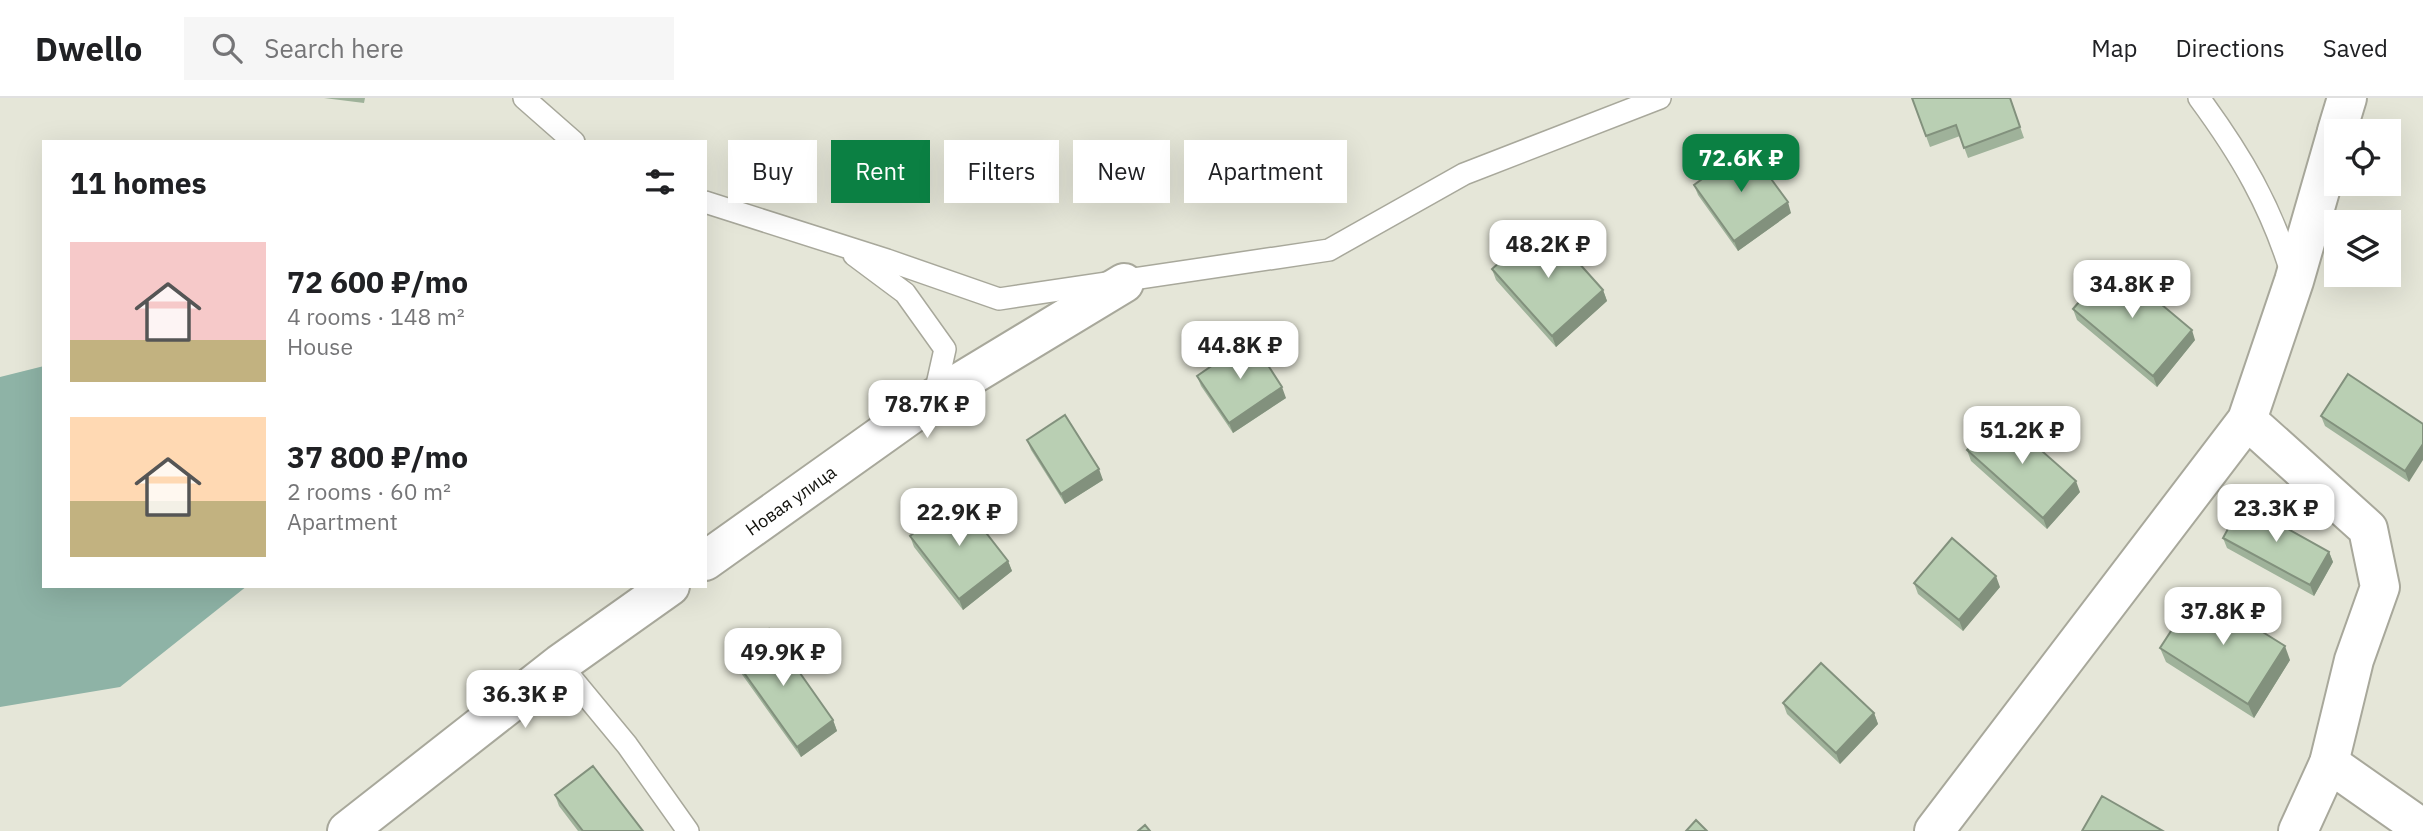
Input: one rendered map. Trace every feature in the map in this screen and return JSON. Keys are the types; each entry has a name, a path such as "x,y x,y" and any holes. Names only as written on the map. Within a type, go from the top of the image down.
{"street":[{"path":"2341,119 2347,98"},
{"path":"1934,831 2247,420 2294,281 2324,178"},
{"name":"Новая улица","path":"707,560 934,398 1124,282"},
{"path":"2247,420 2368,529 2381,587 2354,660 2329,763 2298,831"},
{"path":"348,831 560,664 667,588"},
{"path":"2329,763 2423,829"}],"lane":[{"path":"524,98 572,140"},
{"path":"707,203 999,299 1329,250 1464,174 1660,98"},
{"path":"2199,98 2233,144 2276,224 2294,281"},
{"path":"838,244 905,293 945,349 934,398"},
{"path":"560,664 627,745 688,831"}],"water":[{"path":"42,366 42,588 244,588 120,687 0,707 0,377"}],"building":[{"path":"1912,98 2010,98 2020,127 1964,148 1956,125 1926,136"},
{"path":"1747,146 1788,202 1734,241 1694,185"},
{"path":"1543,223 1603,290 1552,336 1492,269"},
{"path":"2112,263 2192,330 2153,376 2073,309"},
{"path":"1251,339 1282,387 1229,423 1197,376"},
{"path":"2348,374 2423,424 2423,444 2405,471 2321,416"},
{"path":"2000,414 2076,481 2043,518 1967,450"},
{"path":"1065,415 1099,469 1061,494 1027,440"},
{"path":"959,498 1008,561 959,599 910,536"},
{"path":"2242,503 2329,552 2310,585 2223,538"},
{"path":"1952,538 1996,576 1959,620 1914,583"},
{"path":"2197,591 2285,646 2248,704 2160,648"},
{"path":"769,629 833,720 797,747 732,656"},
{"path":"1821,663 1874,713 1836,753 1783,703"},
{"path":"593,766 643,831 583,831 555,795"},
{"path":"2102,796 2163,831 2082,831"},
{"path":"1696,820 1707,831 1686,831"},
{"path":"1145,825 1150,831 1138,831"}]}
